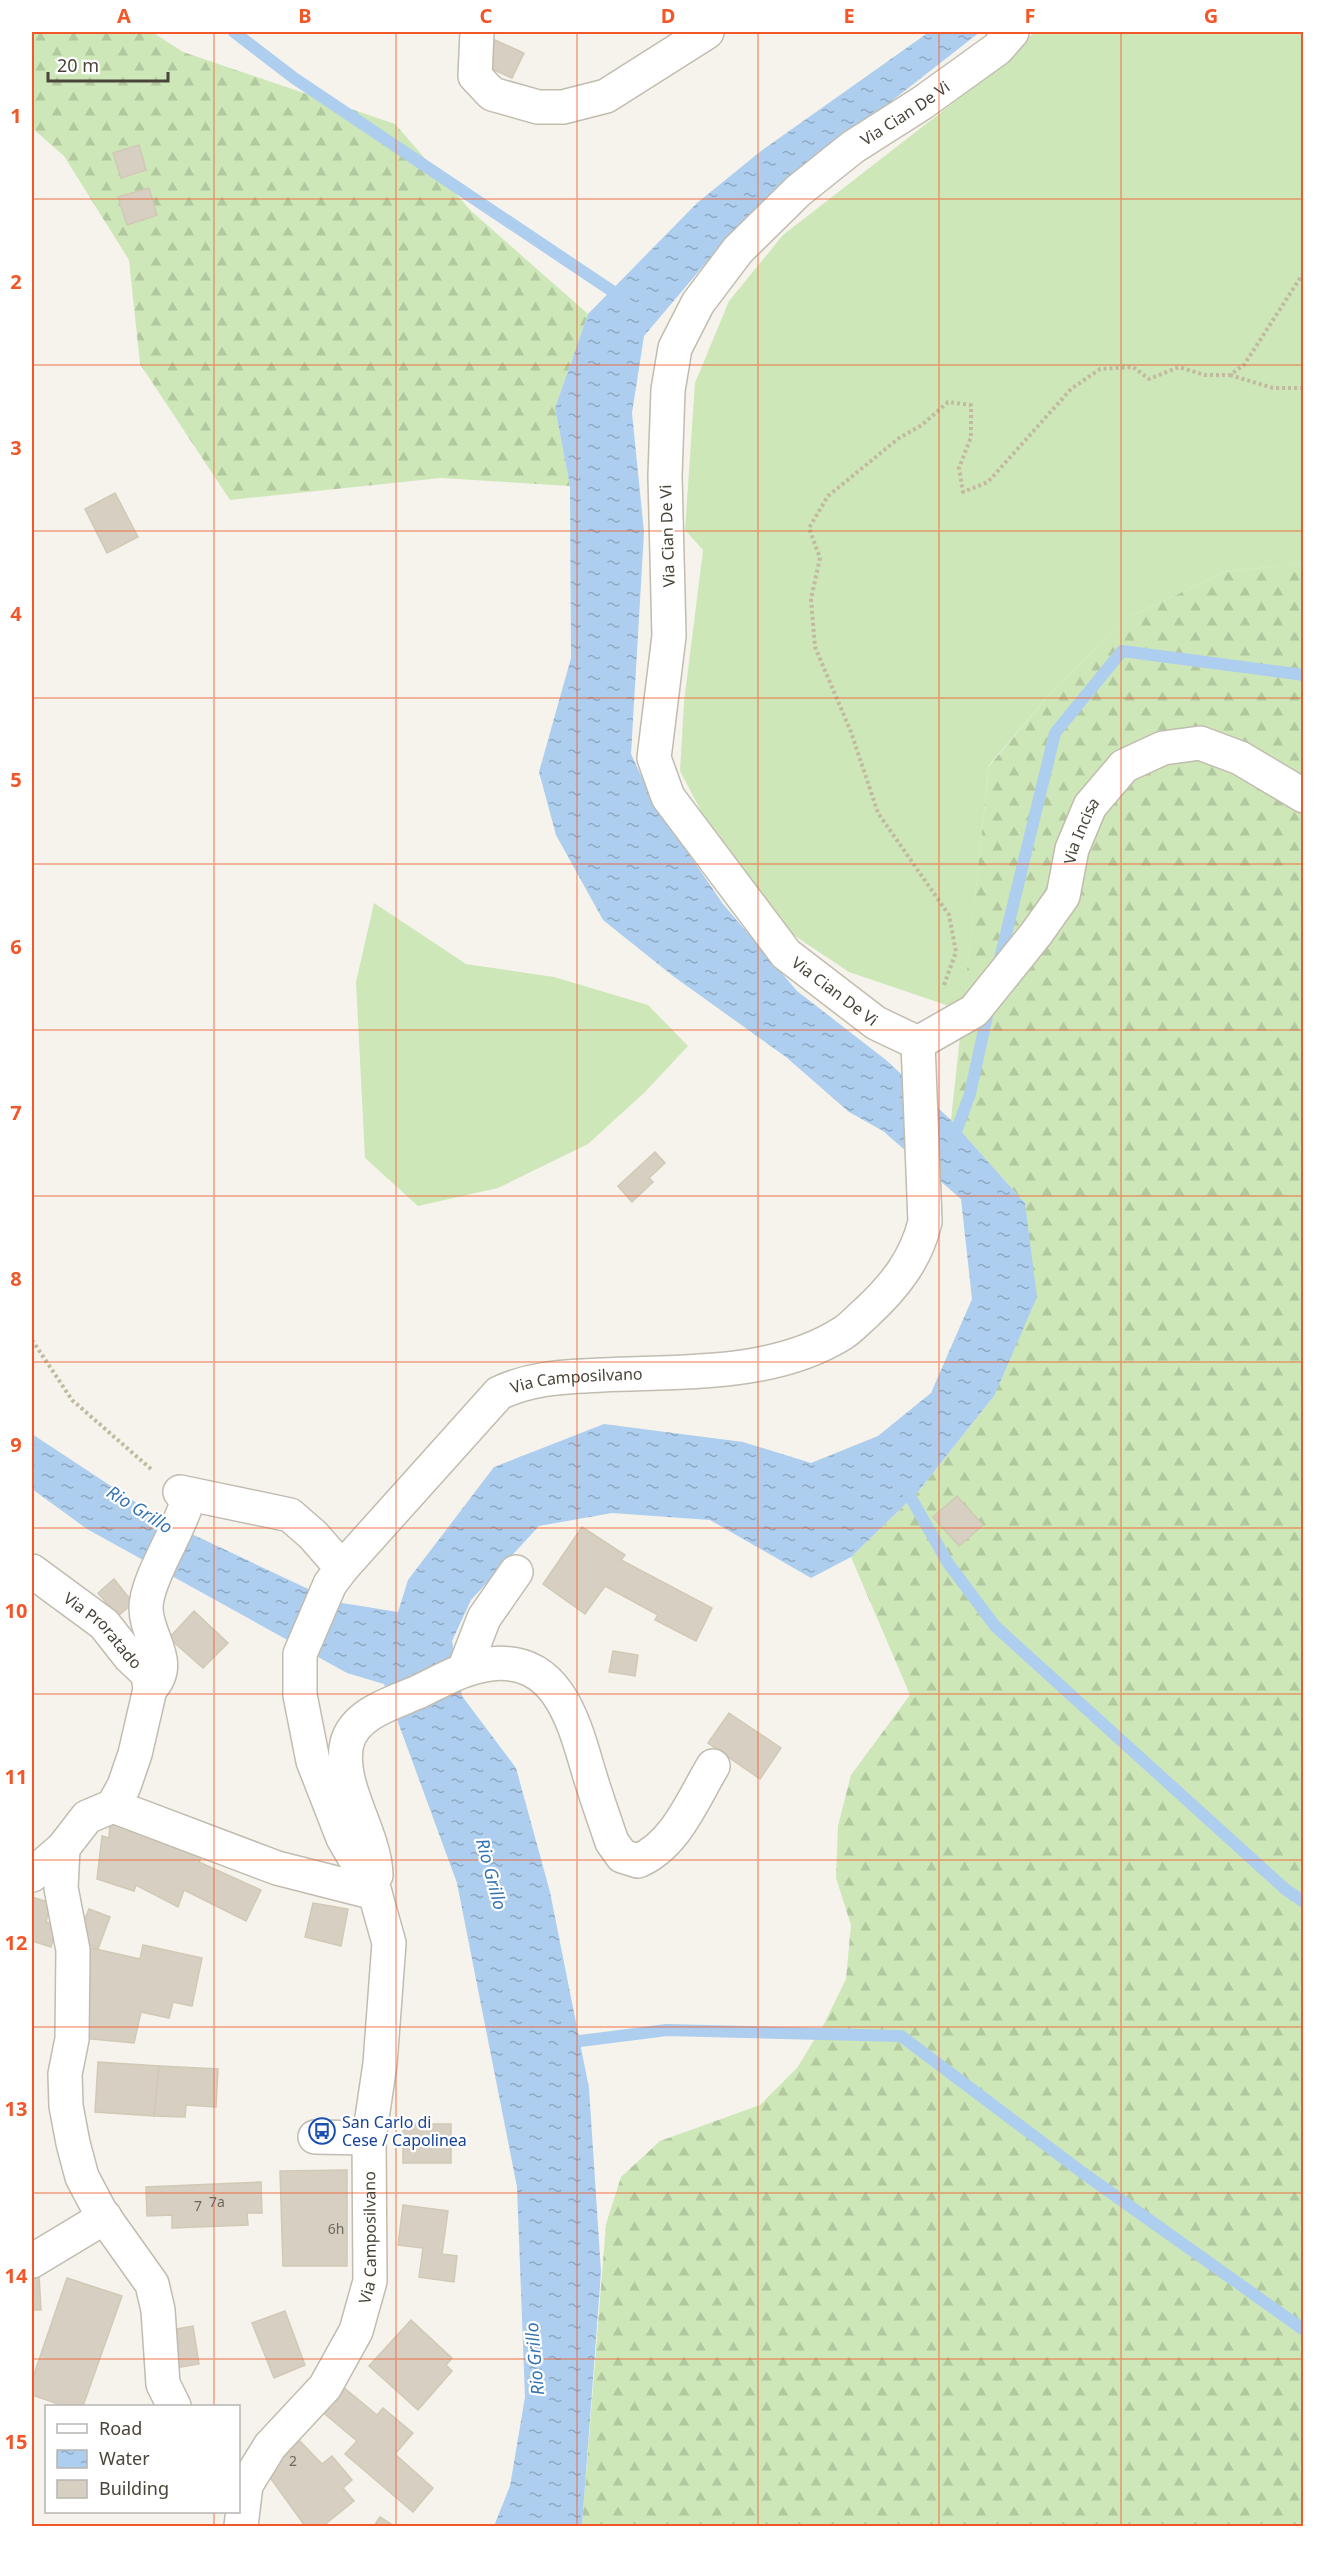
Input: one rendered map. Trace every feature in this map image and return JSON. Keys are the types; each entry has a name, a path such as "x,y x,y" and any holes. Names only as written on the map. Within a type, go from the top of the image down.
{"street":[{"path":"477,32 475,76 492,94 538,107 563,107 606,96 707,32"},
{"name":"Via Cian De Vi","path":"918,1043 876,1023 786,954 668,798 654,758 669,636 665,476 668,390 675,348 693,312 738,250 798,191 853,147 922,103 997,49 1012,32"},
{"name":"Via Incisa","path":"918,1043 974,1011 1036,934 1063,896 1072,849 1090,806 1124,766 1163,748 1200,743 1240,758 1304,796"},
{"name":"Via Camposilvano","path":"241,2526 246,2485 257,2456 325,2387 356,2331 370,2281 369,2138 380,2064 389,1943 375,1893 343,1838 313,1761 300,1695 300,1654 336,1576 499,1393 524,1382 555,1377 718,1369 788,1358 843,1333 877,1303 905,1271 919,1245 925,1221 918,1043"},
{"path":"150,1689 160,1679 162,1664 146,1608 149,1592 185,1500 290,1515 313,1535 336,1576"},
{"name":"Via Proratado","path":"32,1571 104,1624 130,1657 148,1674 150,1689 135,1754 124,1786 113,1806"},
{"path":"464,1670 484,1618 516,1572"},
{"name":"Via Camposilvano","path":"375,1893 376,1872 371,1848 344,1762 348,1741 355,1727 368,1715 464,1670 490,1664 513,1664 535,1672 564,1700 574,1721 612,1842 622,1856 638,1861 653,1855 673,1834 712,1766"},
{"path":"32,1875 63,1848 87,1817 113,1806 277,1868 375,1893"},
{"path":"63,1848 61,1887 73,1959 72,2039 65,2074 66,2106 82,2177 105,2217 152,2284 158,2310 163,2384 174,2405"},
{"path":"315,2137 369,2138"},
{"path":"32,2261 105,2217"}],"path":[{"path":"1230,375 1244,365 1304,272"},
{"path":"942,990 956,952 949,915 878,813 850,732 815,647 811,599 820,558 809,528 828,496 899,438 922,425 948,402 971,405 971,437 959,468 963,492 988,482 1071,389 1100,369 1133,367 1149,379 1179,368 1204,375 1230,375 1273,388 1304,388"},
{"path":"32,1340 72,1400 185,1500"}],"green space":[{"path":"32,32 152,32 183,52 395,124 470,210 588,314 555,408 570,486 441,478 230,500 140,364 129,260 64,156 32,128"},
{"path":"1034,32 1303,32 1303,563 1225,572 1129,617 1055,688 989,765 964,1001 949,1006 849,972 792,934 723,853 680,771 684,702 703,550 685,530 695,383 729,301 783,235 1011,58"},
{"path":"1303,563 1303,2526 582,2526 606,2224 621,2177 660,2141 760,2105 797,2068 824,2024 846,1979 851,1925 836,1878 838,1826 851,1775 910,1695 851,1557 917,1493 994,1396 1025,1203 951,1120 989,766 1055,688 1129,617 1225,572"},
{"path":"374,903 466,964 554,977 648,1005 688,1046 645,1092 588,1144 498,1188 418,1206 365,1158 356,982"}],"water":[{"name":"Rio Grillo","path":"929,32 980,32 843,139 710,258 644,336 632,413 644,532 631,754 654,803 723,904 797,991 886,1060 951,1120 1025,1203 1037,1297 994,1396 917,1493 851,1557 811,1578 710,1520 612,1513 539,1526 471,1600 452,1641 462,1696 516,1768 550,1892 589,2088 601,2272 582,2526 494,2526 510,2486 525,2397 517,2187 457,1883 384,1684 347,1673 87,1529 32,1489 32,1434 164,1521 336,1602 398,1612 408,1580 494,1467 604,1424 743,1442 811,1463 878,1436 931,1393 972,1299 961,1199 883,1131 849,1112 786,1057 673,976 603,920 556,835 539,772 571,658 570,486 555,408 588,314 697,203 761,151"}],"building":[{"path":"495,40 524,53 512,78 483,65"},
{"path":"139,145 146,170 121,178 113,153"},
{"path":"149,188 157,215 127,225 118,197"},
{"path":"115,493 138,537 107,553 85,509"},
{"path":"655,1152 665,1163 649,1178 653,1182 632,1202 618,1186"},
{"path":"957,1496 983,1525 959,1546 933,1517"},
{"path":"582,1527 625,1555 621,1560 712,1608 696,1641 655,1620 658,1615 605,1586 585,1614 543,1584"},
{"path":"114,1579 133,1603 118,1616 98,1593"},
{"path":"194,1611 228,1643 203,1668 169,1638"},
{"path":"613,1651 638,1655 635,1676 609,1672"},
{"path":"729,1713 781,1748 760,1779 708,1743"},
{"path":"110,1822 203,1852 199,1862 261,1890 246,1921 184,1890 178,1907 136,1885 134,1891 97,1879 102,1836 109,1838"},
{"path":"32,1897 51,1903 46,1922 57,1925 51,1947 32,1941"},
{"path":"313,1903 348,1909 341,1946 305,1937"},
{"path":"89,1909 110,1917 98,1949 77,1939"},
{"path":"143,1945 202,1958 192,2006 173,2002 169,2018 141,2012 134,2043 82,2038 91,1948 140,1959"},
{"path":"98,2062 159,2066 154,2116 95,2112"},
{"path":"159,2066 218,2069 216,2107 186,2105 185,2117 154,2116"},
{"path":"403,2124 451,2124 451,2163 403,2163"},
{"path":"347,2170 347,2266 283,2266 280,2171"},
{"path":"261,2182 262,2213 247,2213 248,2225 172,2228 172,2215 147,2216 146,2187"},
{"path":"403,2205 448,2211 442,2254 457,2256 454,2282 419,2277 423,2248 398,2245"},
{"path":"39,2275 41,2310 32,2310 32,2276"},
{"path":"67,2278 122,2296 83,2405 61,2405 32,2395 32,2380"},
{"path":"285,2311 305,2365 274,2378 252,2323"},
{"path":"411,2320 452,2358 446,2365 452,2371 418,2410 369,2366"},
{"path":"193,2326 199,2364 170,2369 164,2331"},
{"path":"336,2381 377,2415 383,2408 413,2433 395,2454 433,2488 413,2512 345,2454 357,2441 319,2409"},
{"path":"295,2436 322,2464 332,2456 352,2480 343,2488 354,2501 323,2526 305,2526 264,2469"},
{"path":"380,2517 394,2526 374,2526"}],"waterway":[{"path":"234,32 294,78 624,299"},
{"path":"998,967 1055,733 1122,651 1304,675"},
{"path":"953,1140 970,1094 989,1007"},
{"path":"903,1484 948,1563 995,1626 1285,1889 1304,1902"},
{"path":"564,2043 667,2030 901,2036 1083,2173 1304,2330"}],"place":[{"name":"San Carlo di Cese / Capolinea","path":"322,2131"}]}
